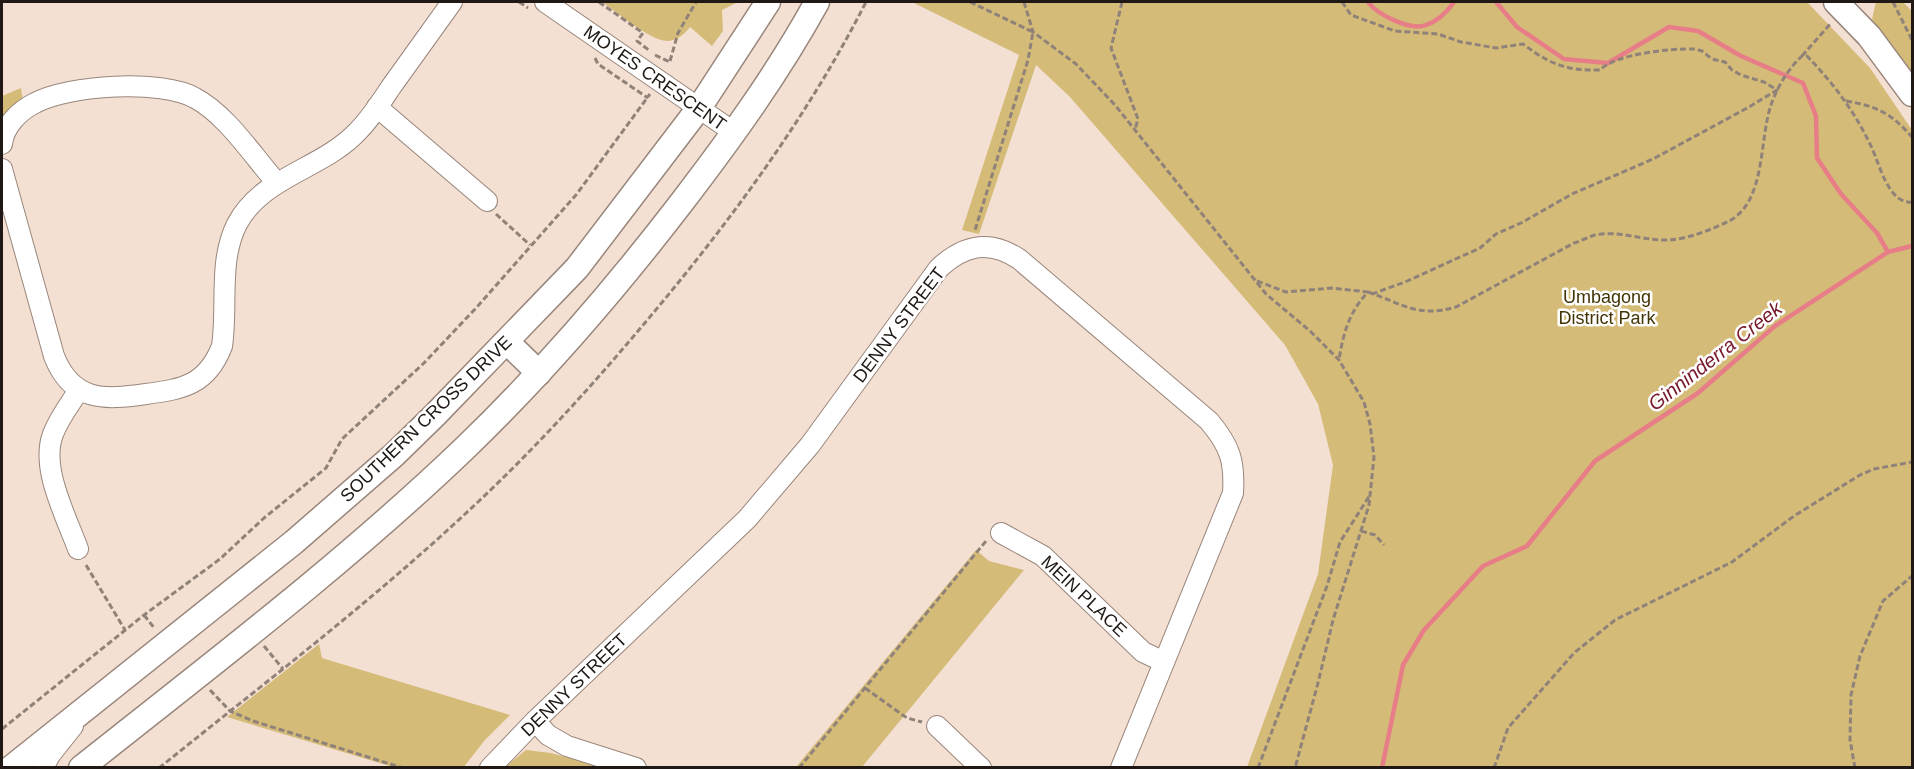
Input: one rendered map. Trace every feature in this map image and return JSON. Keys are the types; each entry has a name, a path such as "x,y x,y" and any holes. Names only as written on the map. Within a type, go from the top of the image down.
{"main road":[{"name":"SOUTHERN CROSS DRIVE","path":"11,768 312,526 394,455 507,342 577,268 699,108 768,2"},
{"path":"81,768 97,760 320,579 466,447 539,373 660,231 735,133 772,78 817,2"},
{"path":"1844,3 1912,94"},
{"path":"507,342 539,373"}],"street":[{"path":"2,169 54,356 64,375 79,390 98,397 120,398 185,387 196,382 208,371 217,359 222,346 226,264 230,242 245,211 259,195 336,151 359,131 452,2"},
{"name":"MOYES CRESCENT","path":"545,2 735,133"},
{"path":"2,144 12,122 24,109 37,101 91,90 131,86 157,87 181,91 215,112 277,183"},
{"path":"377,107 487,201"},
{"path":"969,249 995,248 1018,259 1209,421 1224,438 1229,449 1234,471 1233,493 1121,768"},
{"name":"DENNY STREET","path":"490,768 535,721 747,519 810,445 939,268 952,256 969,249"},
{"path":"78,549 53,482 49,453 52,436 79,390"},
{"name":"MEIN PLACE","path":"1001,533 1043,556 1143,652 1164,662"},
{"path":"43,768 50,755 86,709"},
{"path":"535,721 548,735 567,746 636,768"},
{"path":"937,726 981,768"}],"path":[{"path":"599,2 643,33 638,41 654,54 670,62"},
{"path":"668,72 678,33 696,2"},
{"path":"159,768 361,606 465,514 534,447 608,367 682,279 735,209 783,141 834,62 866,2"},
{"path":"970,2 1033,32 1055,47 1096,84 1266,294 1311,331 1339,360 1364,402 1370,424 1374,457 1371,493 1333,620 1295,768"},
{"path":"969,249 1028,60 1033,32 1024,2"},
{"path":"1122,2 1111,48 1138,119 1135,130"},
{"path":"1342,2 1351,15 1395,32 1438,34 1461,42 1496,48 1523,44 1543,60 1583,70 1600,70 1604,65 1633,56 1695,49 1725,62 1741,75 1764,82 1777,90"},
{"path":"1893,2 1912,40"},
{"path":"1255,280 1286,292 1345,288 1368,292 1414,310 1443,311 1456,307 1574,243 1595,235 1615,234 1668,240 1688,236 1730,221 1745,209 1752,197 1771,105 1777,90 1794,64 1844,3"},
{"path":"1802,56 1807,56 1846,101 1869,142 1887,183 1896,196 1907,203 1912,202"},
{"path":"1372,294 1405,282 1480,248 1496,234 1521,223 1572,194 1653,159 1777,90"},
{"path":"2,729 124,630 220,559 264,518 326,468 342,439 424,363 576,195 652,92"},
{"path":"1846,101 1866,104 1884,111 1912,137"},
{"path":"487,201 488,207 531,244"},
{"path":"1339,360 1348,321 1357,304 1368,292"},
{"path":"1494,768 1508,728 1574,653 1615,620 1732,562 1794,516 1860,475 1875,469 1912,462"},
{"path":"1258,768 1326,586 1340,542 1371,493"},
{"path":"1361,531 1375,535 1384,544"},
{"path":"799,768 985,542 1001,533"},
{"path":"78,549 124,630"},
{"path":"1855,768 1850,740 1851,695 1860,656 1883,601 1912,576"},
{"path":"144,615 157,631"},
{"path":"261,642 283,669"},
{"path":"865,688 907,718 937,726"},
{"path":"230,711 253,721 403,768"}],"green space":[{"path":"602,2 738,2 722,10 723,31 712,46 690,27 674,40 667,41 651,36"},
{"name":"Umbagong District Park","path":"912,2 1807,2 1870,68 1912,130 1912,767 1247,767 1318,574 1333,465 1318,404 1285,345 1070,97 1036,65 979,234 962,230 1019,55"},
{"path":"1876,2 1903,2 1912,11 1912,76 1872,19"},
{"path":"21,88 23,102 2,132 2,96"},
{"path":"976,550 989,561 1024,570 862,767 796,767"},
{"path":"319,644 322,658 510,715 485,740 463,768 393,767 227,717"},
{"path":"526,750 551,753 600,767 505,767"}],"waterway":[{"path":"1368,2 1379,12 1395,21 1412,26 1426,25 1439,19 1454,2"},
{"path":"1496,2 1517,27 1564,59 1608,63 1669,27 1698,31 1741,56 1803,83 1816,116 1817,158 1841,194 1877,233 1888,252"},
{"name":"Ginninderra Creek","path":"1382,768 1403,665 1424,630 1483,566 1527,546 1595,461 1698,393 1775,326 1888,252 1912,246"}]}
